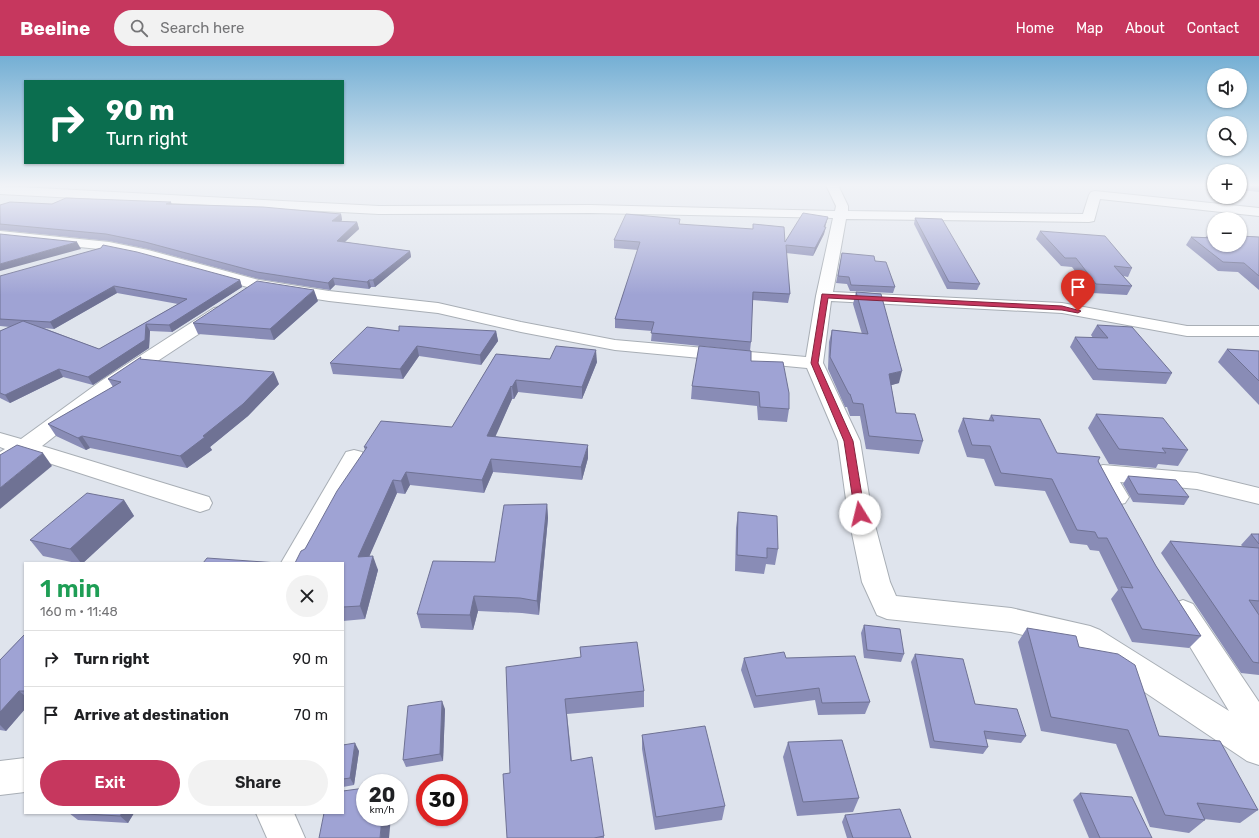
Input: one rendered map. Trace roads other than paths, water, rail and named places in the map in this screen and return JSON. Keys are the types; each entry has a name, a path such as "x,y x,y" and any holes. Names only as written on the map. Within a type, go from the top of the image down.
{"street":[{"path":"839,221 824,296 814,363 849,441 860,514 876,582 887,607 1011,620 1090,640 1259,749"},
{"path":"0,235 109,246 143,253 258,285 329,296 438,308 521,327 615,344 814,363"},
{"path":"73,257 109,246"},
{"path":"0,462 24,448 108,385 258,285"},
{"path":"824,296 1062,308 1187,331 1259,331"},
{"path":"0,440 200,503"},
{"path":"295,562 354,457"},
{"path":"1128,519 1103,473 1197,481 1259,496"},
{"path":"1170,591 1259,730"},
{"path":"0,778 24,775"},
{"path":"275,814 287,838"}]}
